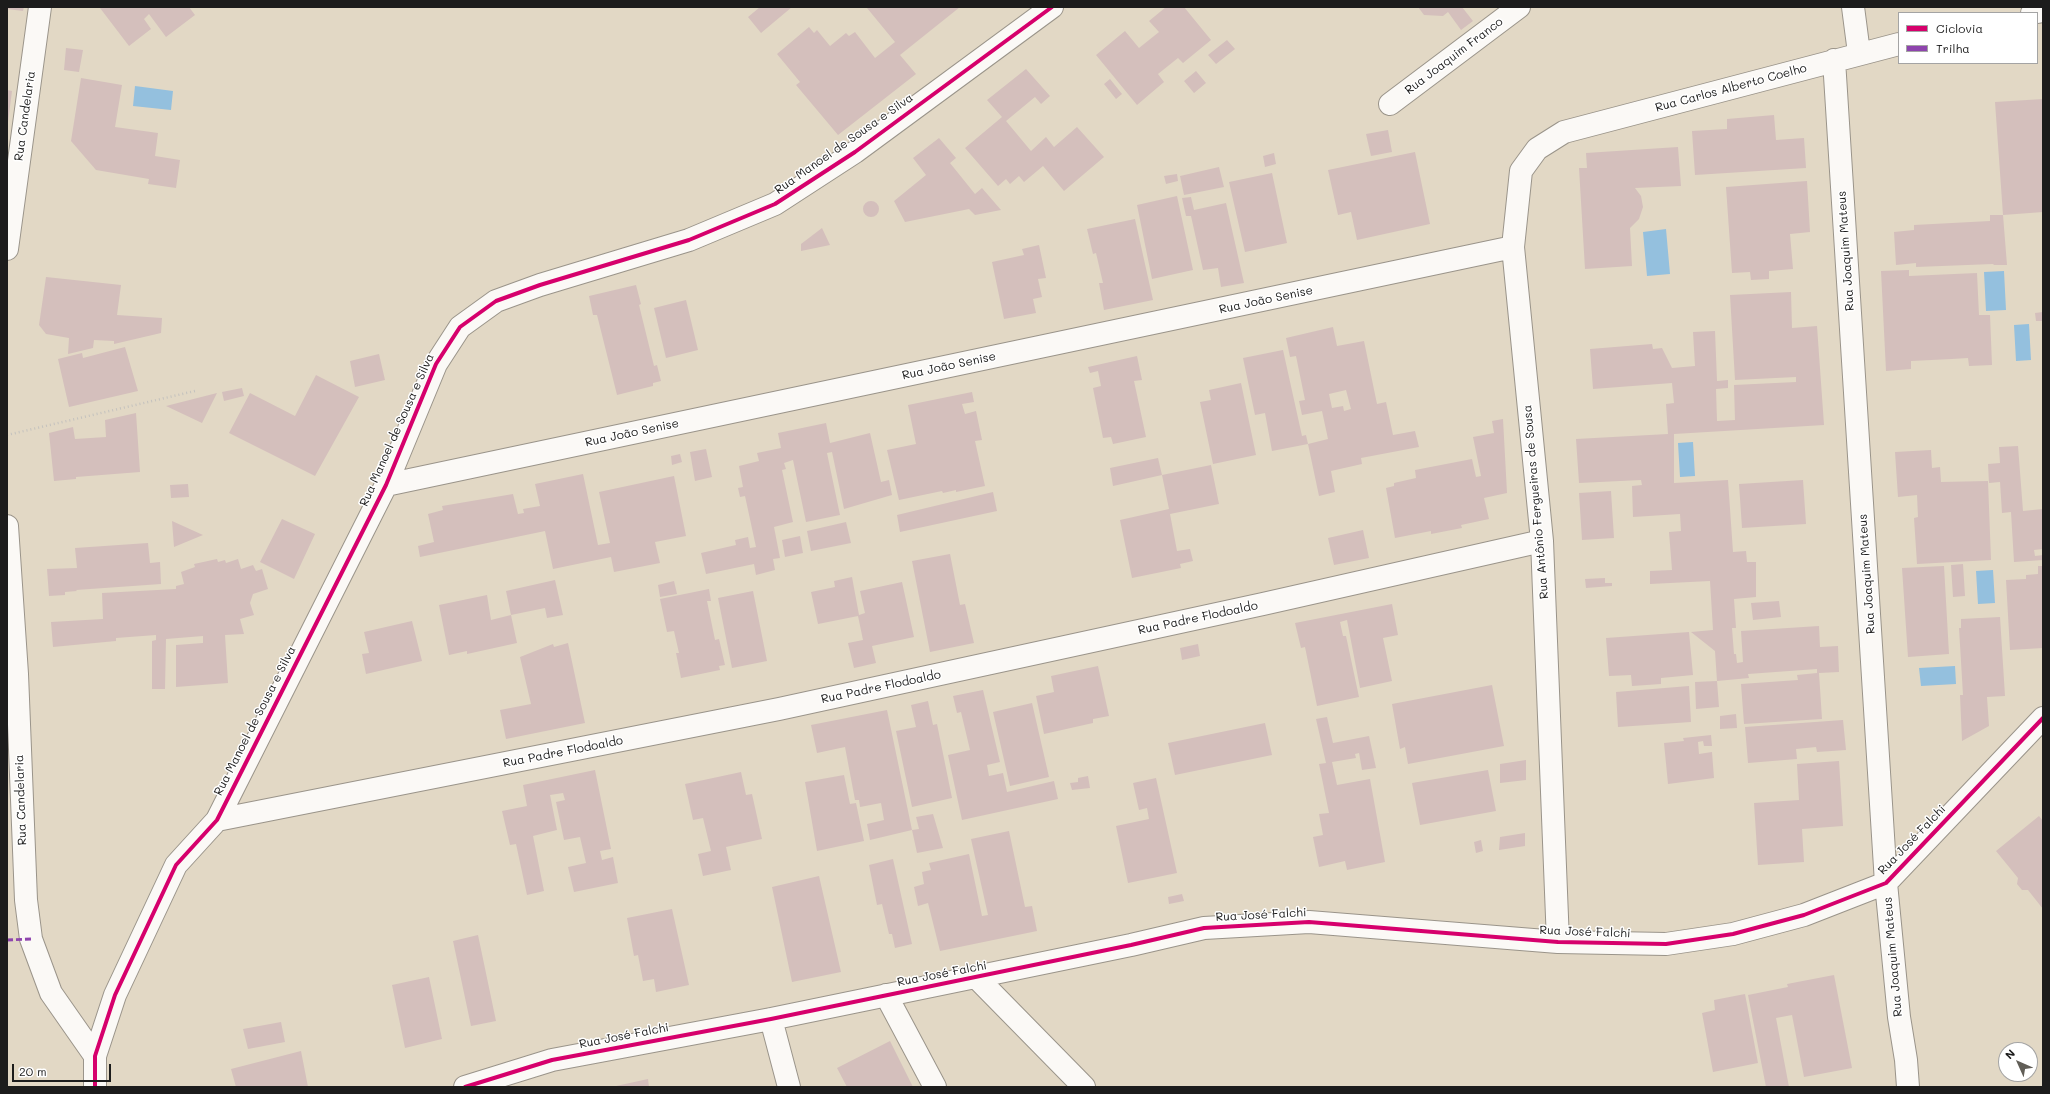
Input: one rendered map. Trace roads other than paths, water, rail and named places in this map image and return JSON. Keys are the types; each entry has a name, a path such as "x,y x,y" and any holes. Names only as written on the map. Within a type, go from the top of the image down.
{"street":[{"name":"Rua Candelaria","path":"7,248 40,7"},
{"name":"Rua Joaquim Franco","path":"1390,104 1519,7"},
{"path":"1853,7 1859,53"},
{"name":"Rua Manoel de Sousa e Silva","path":"95,1087 95,1056 115,995 176,865 217,820 386,485 436,364 460,327 496,301 540,285 689,240 775,204 855,152 1049,8"},
{"name":"Rua Carlos Alberto Coelho","path":"1564,132 1859,53 1898,44"},
{"name":"Rua Joaquim Mateus","path":"1834,60 1886,883 1899,1017 1906,1060 1908,1087"},
{"name":"Rua Antônio Fergueiras de Sousa","path":"1558,942 1542,541 1513,248 1521,170 1536,149 1564,132"},
{"name":"Rua João Senise","path":"386,485 1513,248"},
{"name":"Rua Candelaria","path":"7,526 17,674 26,900 31,939 51,993 95,1056"},
{"name":"Rua Padre Flodoaldo","path":"217,820 779,709 1255,606 1542,541"},
{"name":"Rua José Falchi","path":"465,1087 552,1060 771,1019 1204,928 1309,922 1558,942 1666,944 1733,934 1804,915 1886,883 2043,718"},
{"path":"976,977 1084,1087"},
{"path":"886,995 935,1087"},
{"path":"771,1019 789,1087"}],"water":[{"path":"135,86 173,91 171,110 133,106"},
{"path":"1666,229 1670,274 1647,276 1643,232"},
{"path":"2004,271 2006,310 1986,311 1984,272"},
{"path":"2029,324 2031,360 2016,361 2014,325"},
{"path":"1693,442 1695,476 1680,477 1678,443"},
{"path":"1993,570 1995,603 1978,604 1976,571"},
{"path":"1955,666 1956,684 1921,686 1919,668"}]}
